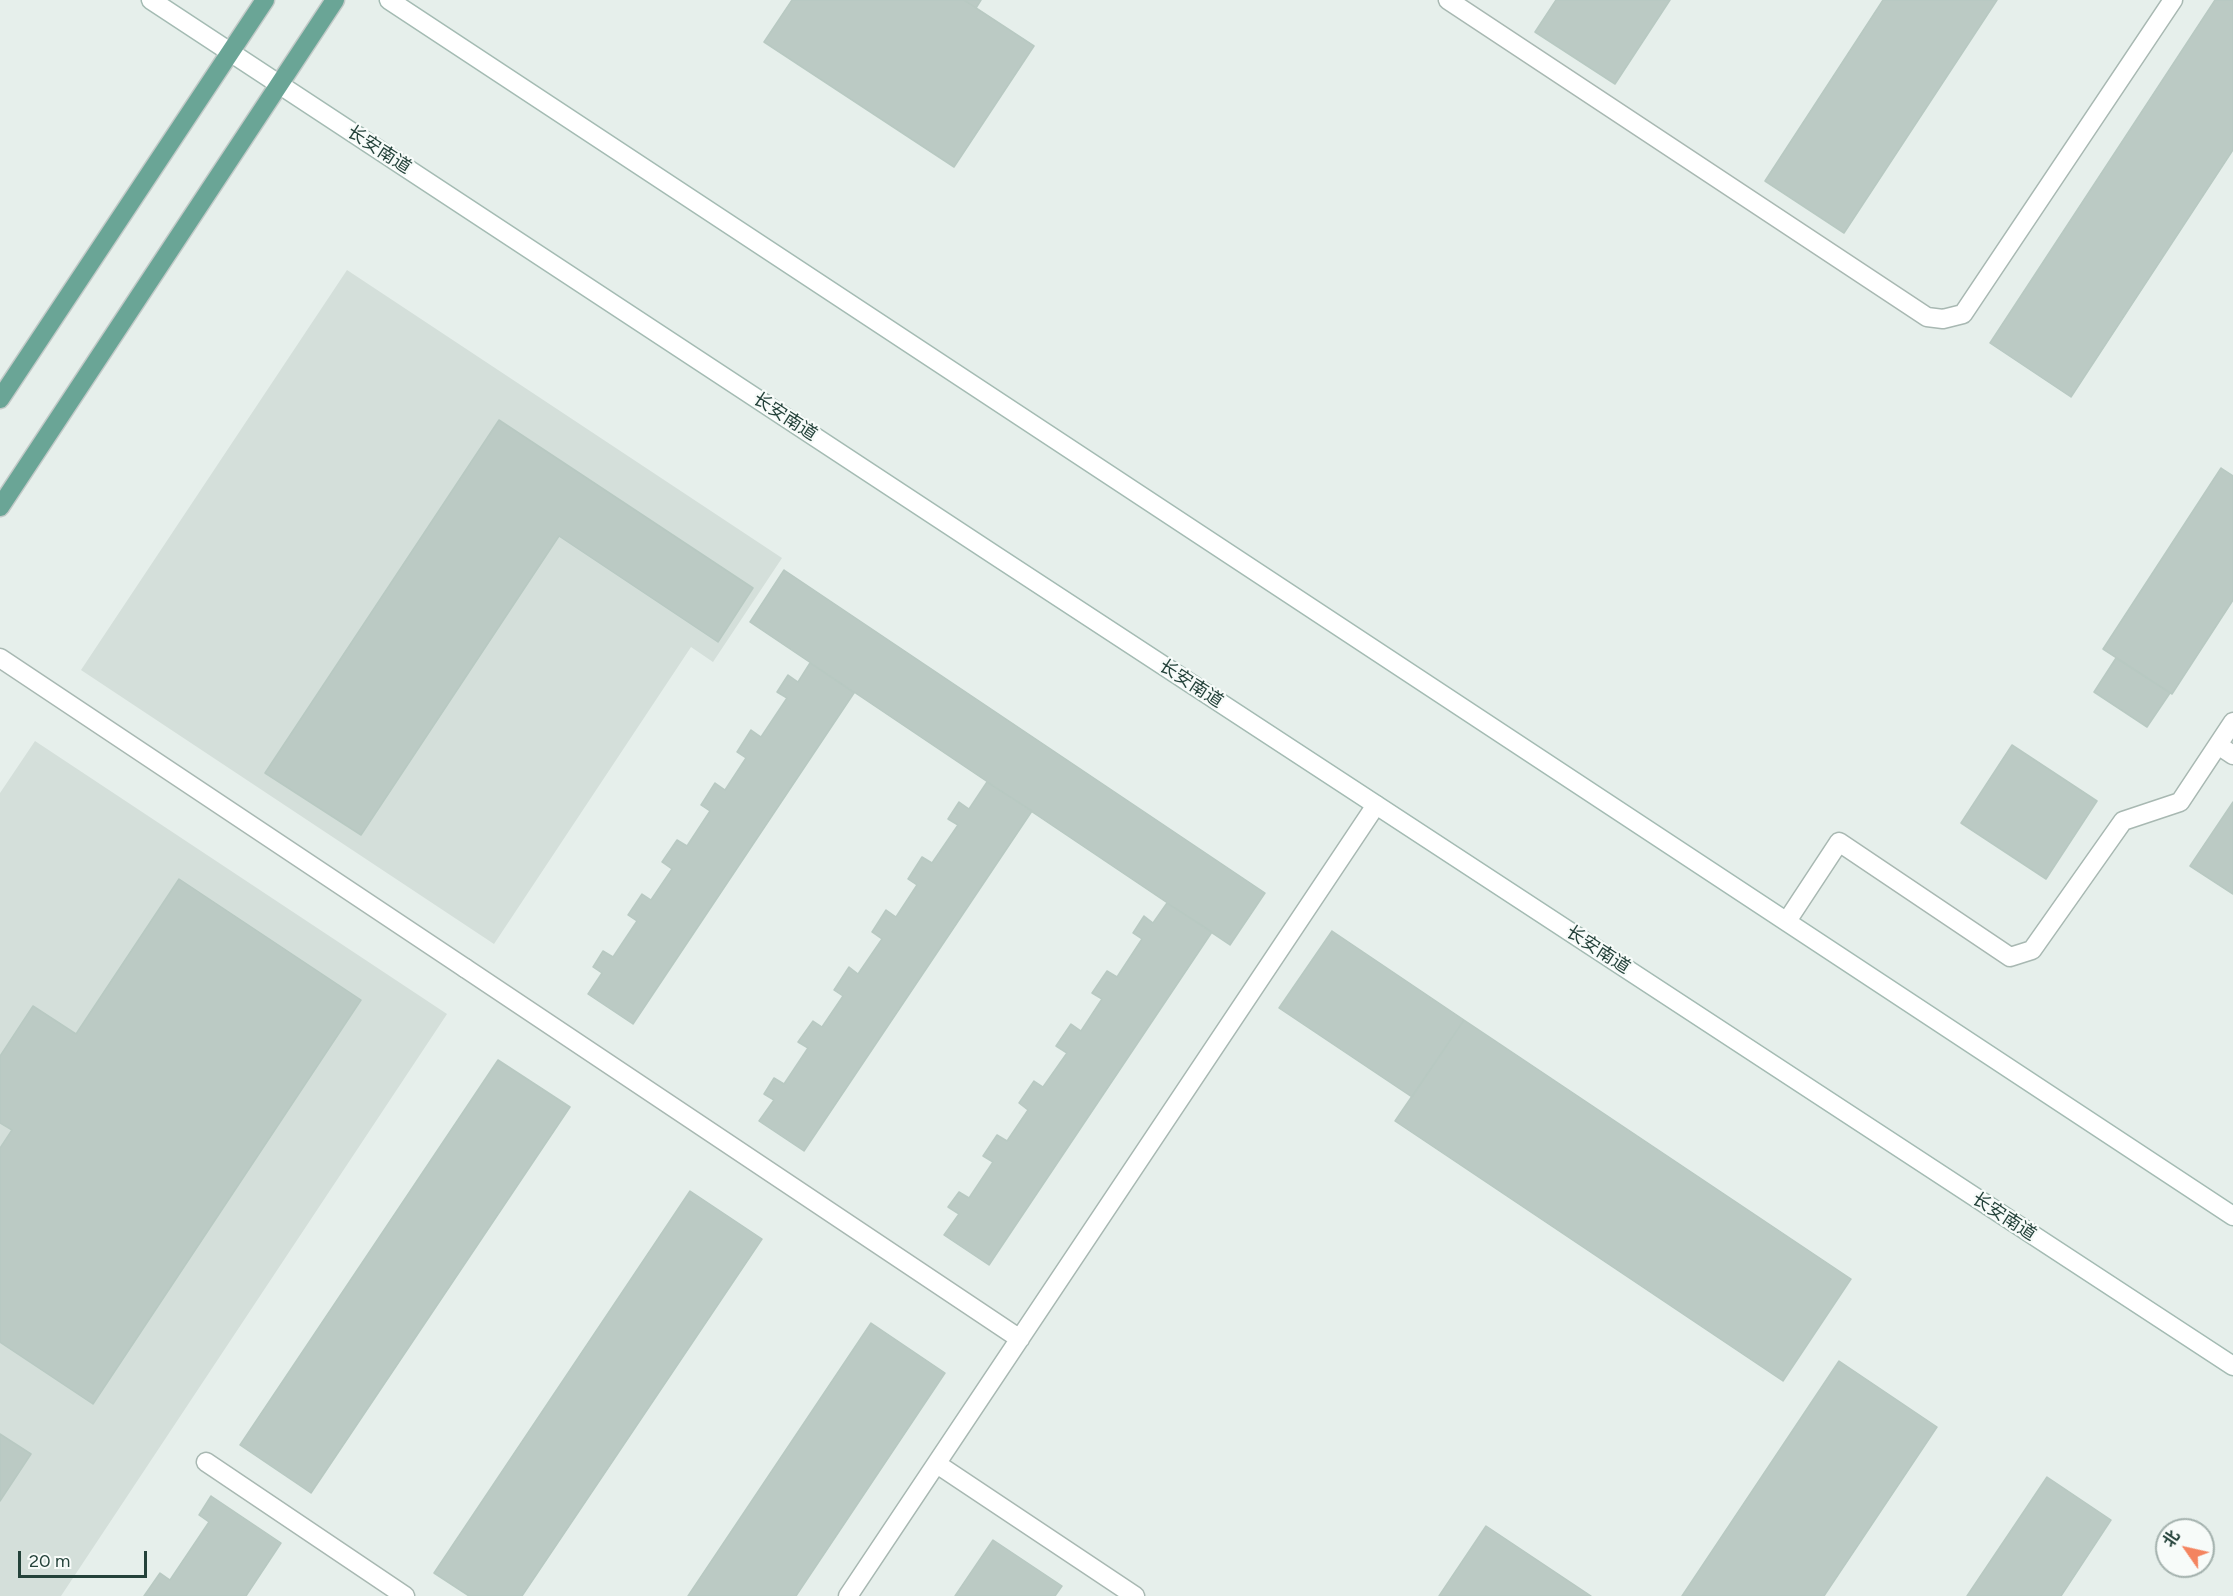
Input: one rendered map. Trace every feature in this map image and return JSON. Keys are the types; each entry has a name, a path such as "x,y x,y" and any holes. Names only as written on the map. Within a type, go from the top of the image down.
{"main road":[{"name":"长安南道","path":"151,0 2233,1366"},
{"path":"0,399 265,0"},
{"path":"0,507 335,0"},
{"path":"389,0 2233,1216"},
{"path":"1448,0 1928,317 1943,319 1963,314 2174,0"},
{"path":"0,658 1020,1339"},
{"path":"1787,921 1839,842 2010,957 2032,950 2123,820 2180,802 2233,722"},
{"path":"2218,745 2233,755"},
{"path":"848,1596 1376,805"},
{"path":"206,1462 405,1596"},
{"path":"937,1464 1135,1596"}],"shaded area":[{"path":"347,270 782,558 713,662 691,647 494,944 81,670"},
{"path":"35,741 447,1014 61,1596 0,1596 0,793"}],"building":[{"path":"792,0 964,0 1034,46 954,167 764,42"},
{"path":"964,0 981,0 976,8"},
{"path":"1556,0 1670,0 1615,84 1535,32"},
{"path":"1883,0 1997,0 1844,233 1765,181"},
{"path":"2215,0 2233,0 2233,150 2071,397 1990,343"},
{"path":"499,420 753,588 718,642 559,536 361,835 265,773"},
{"path":"2221,468 2233,476 2233,600 2172,694 2103,649"},
{"path":"784,570 1265,893 1230,945 750,622"},
{"path":"2116,658 2170,693 2147,727 2094,692"},
{"path":"810,663 854,693 633,1024 588,994 602,973 593,967 603,951 613,957 637,921 628,915 642,894 651,900 672,869 662,862 677,840 687,846 710,811 701,805 715,783 725,790 746,758 737,752 751,730 761,737 787,698 777,692 788,675 798,682"},
{"path":"2012,745 2097,801 2046,879 1961,823"},
{"path":"987,782 1032,811 804,1151 759,1121 774,1100 764,1094 774,1078 784,1084 808,1048 798,1042 813,1021 822,1027 843,996 834,990 849,967 858,974 882,939 872,932 886,910 896,917 917,885 908,879 922,857 932,863 958,825 948,819 959,802 969,809"},
{"path":"2233,802 2233,894 2190,866"},
{"path":"179,879 361,1000 93,1404 0,1342 0,1148 12,1130 0,1123 0,1056 33,1006 76,1034"},
{"path":"1167,903 1212,932 989,1265 944,1235 959,1214 948,1207 959,1192 969,1198 993,1162 983,1156 997,1135 1007,1141 1028,1110 1019,1103 1034,1081 1043,1087 1067,1053 1056,1046 1071,1024 1081,1031 1102,999 1092,993 1107,971 1117,977 1142,939 1133,933 1144,916 1153,923"},
{"path":"1332,931 1464,1020 1412,1097 1279,1008"},
{"path":"1464,1020 1851,1279 1783,1381 1395,1121"},
{"path":"498,1060 570,1107 311,1493 240,1445"},
{"path":"690,1191 762,1239 522,1596 469,1596 434,1573"},
{"path":"871,1323 945,1373 796,1596 688,1596"},
{"path":"1839,1361 1937,1427 1824,1596 1682,1596"},
{"path":"0,1434 31,1454 0,1501"},
{"path":"2047,1477 2111,1520 2061,1596 1967,1596"},
{"path":"211,1496 281,1543 246,1596 144,1596 160,1573 170,1580 209,1522 199,1515"},
{"path":"1486,1526 1591,1596 1439,1596"},
{"path":"993,1540 1062,1586 1055,1596 955,1596"}]}
